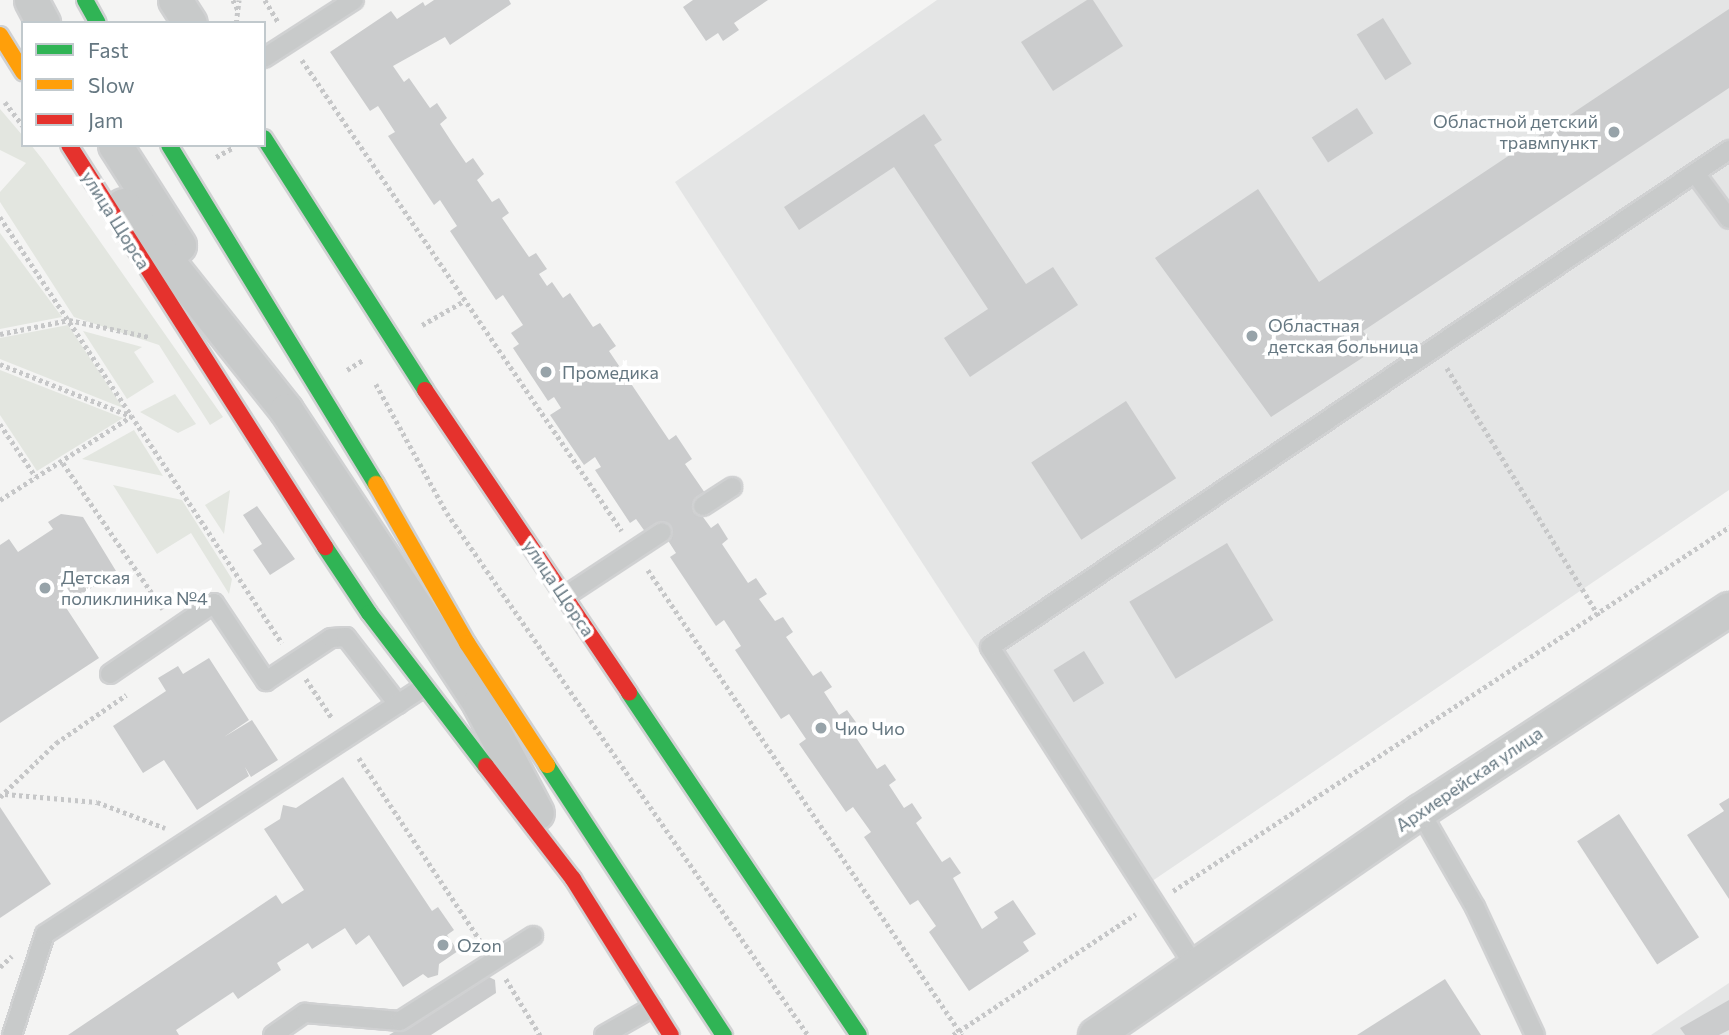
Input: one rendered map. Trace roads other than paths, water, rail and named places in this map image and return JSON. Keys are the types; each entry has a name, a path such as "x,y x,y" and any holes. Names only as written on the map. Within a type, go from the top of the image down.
{"main road":[{"path":"87,2 97,21"},
{"path":"0,35 21,69"},
{"name":"улица Щорса","path":"266,141 392,342 859,1035"},
{"name":"улица Щорса","path":"70,147 252,437 423,688 573,879 671,1035"},
{"path":"170,147 320,386 467,643 724,1035"}],"street":[{"path":"31,0 42,21"},
{"path":"175,0 189,21"},
{"name":"улица Щорса","path":"78,147 286,410 479,703 573,879"},
{"path":"116,147 286,410 467,643"},
{"name":"Архиерейская улица","path":"1095,1035 1205,962 1420,811 1729,609"}],"lane":[{"path":"266,57 354,0"},
{"path":"1205,962 1153,903 990,647 1729,150"},
{"path":"1695,173 1729,219"},
{"path":"703,506 732,487"},
{"path":"565,596 662,532"},
{"path":"110,674 214,603 266,681 331,638 346,637 398,704"},
{"path":"12,1035 45,934 423,688"},
{"path":"1420,811 1475,907 1535,1035"},
{"path":"272,1035 304,1013 400,1021 533,936"},
{"path":"604,1035 653,1007"}],"place":[{"name":"Областной детский травмпункт","path":"1614,132"},
{"name":"Областная детская больница","path":"1252,336"},
{"name":"Промедика","path":"546,372"},
{"name":"Детская поликлиника №4","path":"45,588"},
{"name":"Чио Чио","path":"821,728"},
{"name":"Ozon","path":"443,945"}]}
